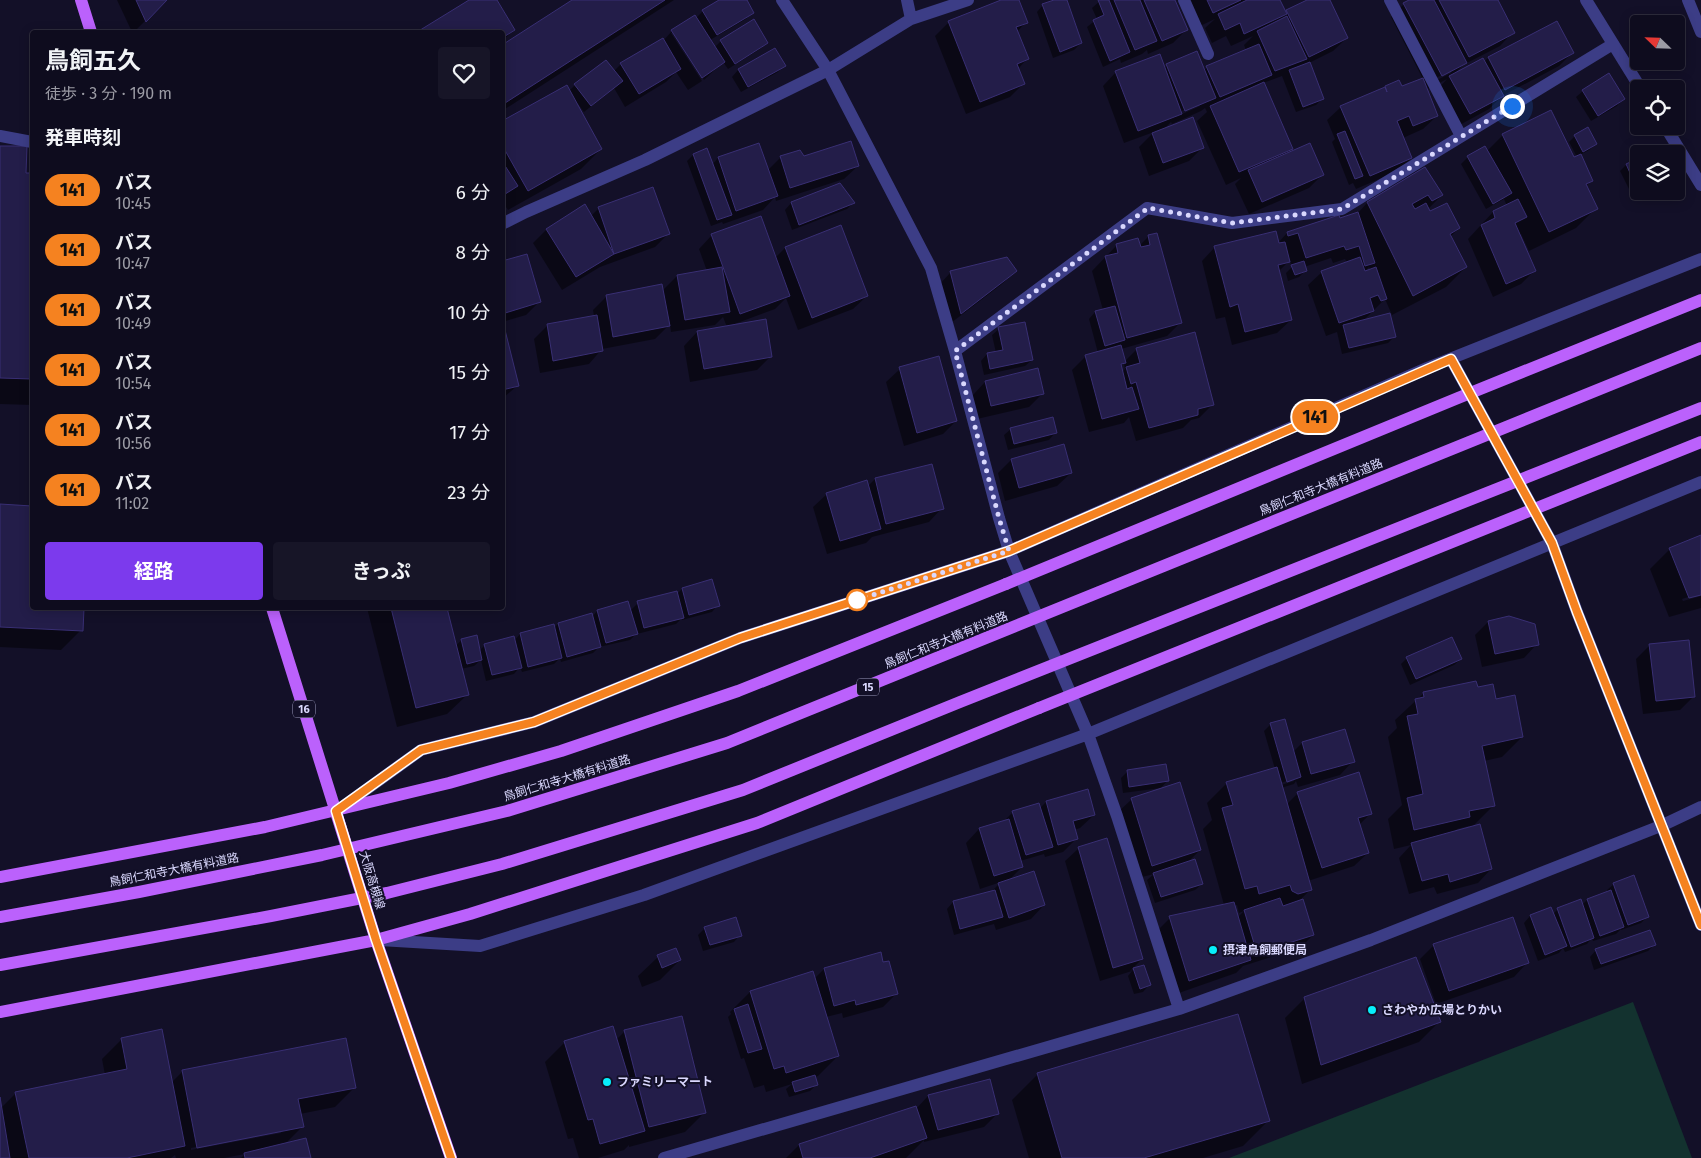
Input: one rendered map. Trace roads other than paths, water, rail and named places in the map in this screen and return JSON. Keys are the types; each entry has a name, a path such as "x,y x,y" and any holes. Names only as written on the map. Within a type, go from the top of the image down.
{"main road":[{"path":"81,0 90,30"},
{"path":"0,877 265,827 449,783 561,751 738,691 1006,584 1701,300"},
{"name":"鳥飼仁和寺大橋有料道路","path":"0,917 140,892 322,855 489,815 727,743 1701,348"},
{"path":"0,965 271,916 386,893 502,864 743,790 1701,408"},
{"path":"0,1012 376,940 470,914 757,823 1701,442"},
{"name":"大阪高槻線","path":"273,610 376,940 451,1158"}],"street":[{"path":"782,0 828,70 930,268 955,351 1009,551 1088,734 1117,816 1179,1009"},
{"path":"907,0 911,19"},
{"path":"505,222 645,160 828,70 911,19 968,0"},
{"path":"1184,0 1208,54"},
{"path":"1390,0 1462,136"},
{"path":"1586,0 1635,80"},
{"path":"1688,0 1701,32"},
{"path":"955,351 1148,208 1232,223 1342,209 1613,44"},
{"path":"1670,135 1701,185"},
{"path":"0,136 30,142"},
{"path":"336,811 421,750 534,722 740,638 1009,551 1418,372 1701,259"},
{"path":"1451,359 1552,543 1577,612 1663,825 1701,925"},
{"path":"376,940 480,946 644,895 1088,734 1701,482"},
{"path":"664,1158 1179,1009 1371,940 1663,825 1701,807"}],"place":[{"name":"摂津鳥飼郵便局","path":"1213,950"},
{"name":"さわやか広場とりかい","path":"1372,1010"},
{"name":"ファミリーマート","path":"607,1082"}]}
